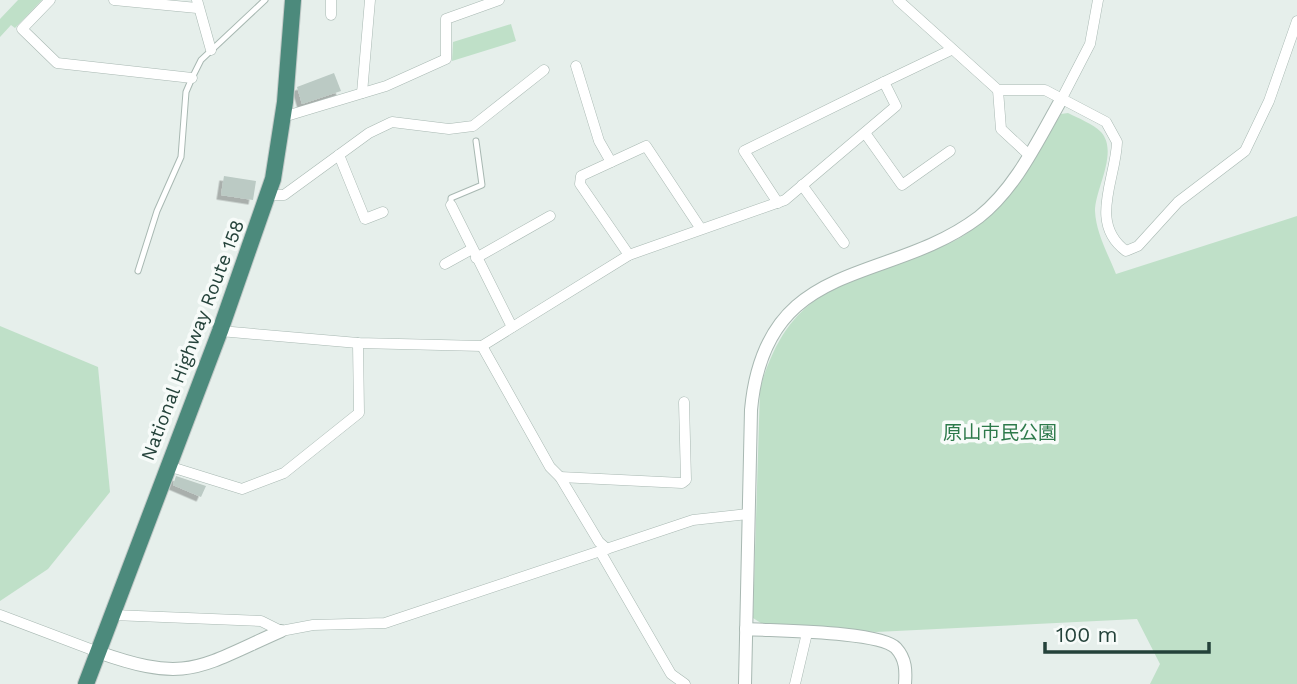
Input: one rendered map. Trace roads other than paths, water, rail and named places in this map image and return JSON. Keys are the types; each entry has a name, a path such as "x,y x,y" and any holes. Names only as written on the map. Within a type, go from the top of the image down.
{"highway":[{"name":"National Highway Route 158","path":"86,684 268,195 283,117 293,0"}],"street":[{"path":"50,0 22,29 57,63 192,78"},
{"path":"114,0 197,4 211,50"},
{"path":"331,0 331,15"},
{"path":"362,93 370,0"},
{"path":"283,117 362,93 446,60 446,19 499,0"},
{"path":"898,0 998,90 1016,93 1039,89 1106,122 1113,131 1117,154 1105,201 1107,223 1116,244 1126,251 1138,246 1178,202 1245,151 1269,101 1297,21"},
{"path":"745,684 752,391 761,359 778,328 800,304 824,286 968,225 993,204 1029,155 1090,44 1098,0"},
{"path":"779,203 744,151 951,50"},
{"path":"576,66 599,141 611,162"},
{"path":"268,195 284,195 369,132 392,122 449,129 473,126 544,70"},
{"path":"219,331 358,343 482,346 629,255 779,203 896,106 884,82"},
{"path":"998,90 1001,129 1029,155"},
{"path":"865,133 902,185 950,151"},
{"path":"629,255 580,184 581,176 646,146 701,229"},
{"path":"339,155 365,219 383,212"},
{"path":"802,185 844,243"},
{"path":"451,205 512,327"},
{"path":"445,264 550,216"},
{"path":"168,466 242,489 284,473 359,413 358,343"},
{"path":"482,346 550,467 561,477 599,542 671,674 681,682"},
{"path":"561,477 682,483 686,480 684,402"},
{"path":"0,615 98,652 157,670 190,669 206,666 281,631 313,625 385,623 708,516 748,514"},
{"path":"113,615 261,621 281,631"},
{"path":"746,629 874,638 891,644 906,665 905,684"},
{"path":"795,684 807,634"}],"lane":[{"path":"138,271 157,211 181,157 186,92 192,78 201,60 265,0"},
{"path":"451,205 451,198 482,185 476,141"}],"park label":[{"name":"原山市民公園","path":"1000,432"}]}
